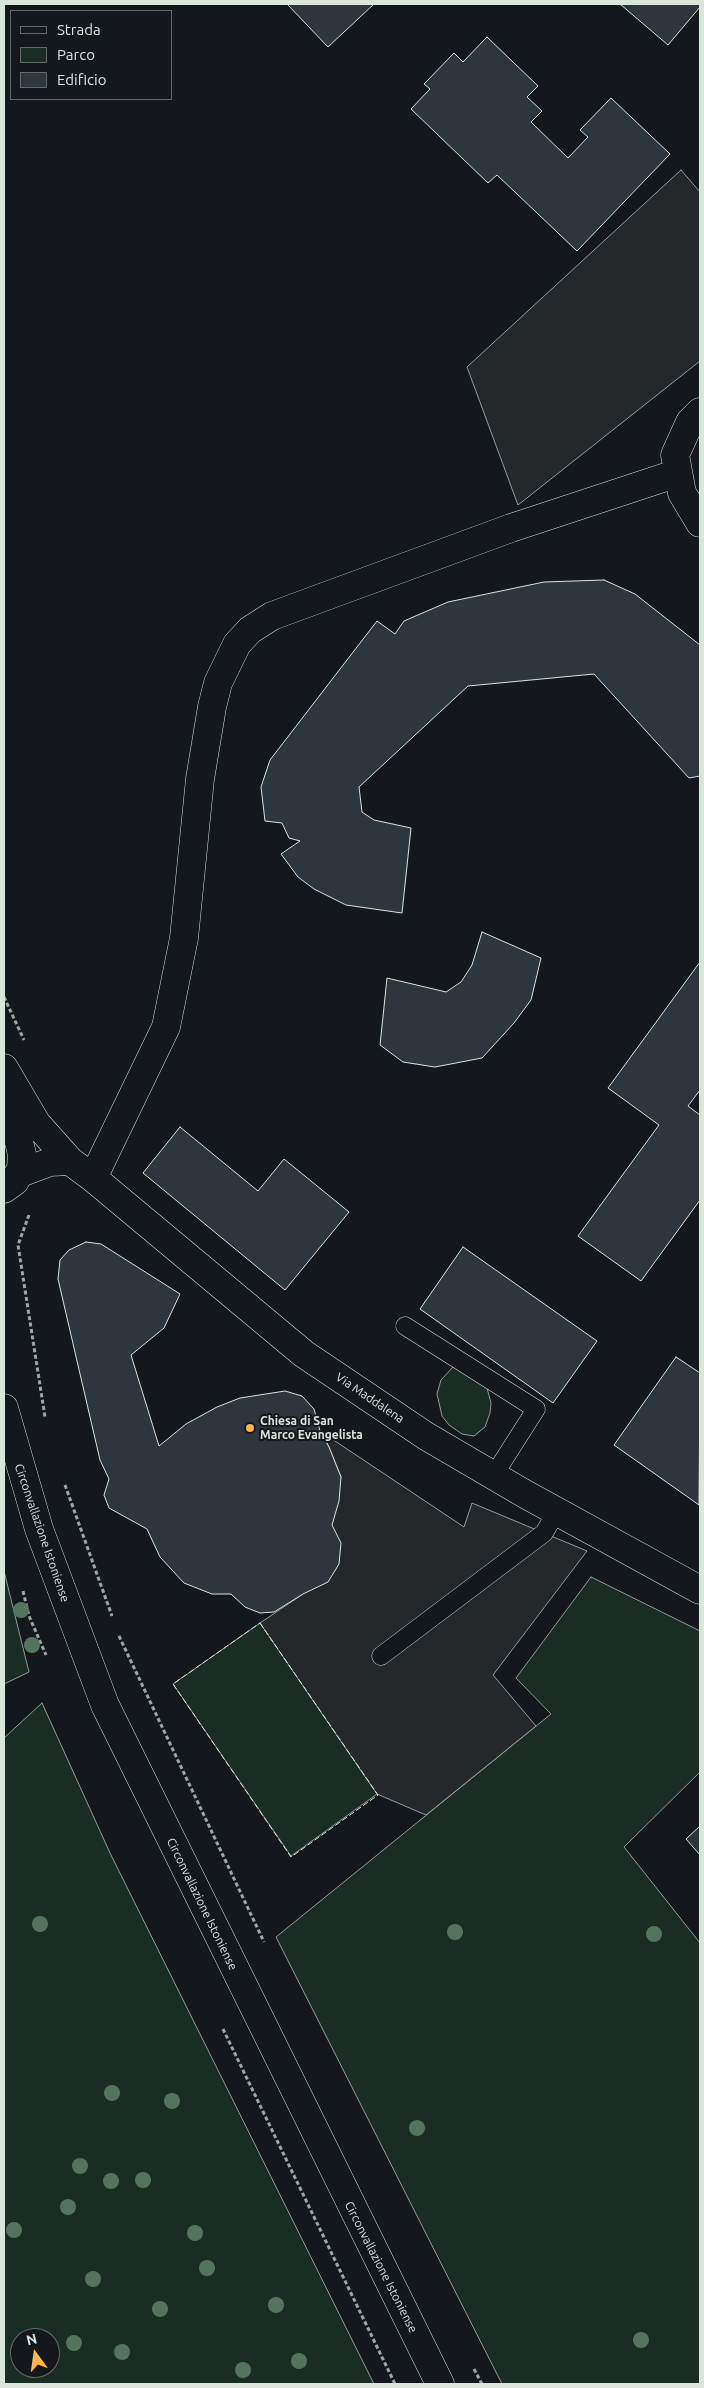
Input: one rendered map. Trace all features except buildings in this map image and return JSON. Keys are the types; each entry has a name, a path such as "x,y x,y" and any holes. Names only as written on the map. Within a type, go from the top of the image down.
{"street":[{"path":"700,412 690,422 674,455 682,493 700,523"},
{"path":"93,1178 166,1027 184,938 200,779 212,707 218,683 236,644 250,630 272,616 511,528 678,473"},
{"name":"Via Maddalena","path":"4,1068 37,1124 57,1163 93,1178 304,1354 426,1436 700,1590"},
{"path":"4,1083 22,1154 21,1170 11,1182"},
{"path":"11,1182 57,1163"},
{"name":"Circonvallazione Istoniense","path":"4,1408 39,1529 105,1705 440,2384"}],"lane":[{"path":"406,1326 536,1408 494,1475"},
{"path":"381,1656 544,1533 557,1511"}],"path":[{"path":"4,997 28,1046"},
{"path":"46,1419 18,1245 36,1198 57,1163"},
{"path":"62,1476 114,1624"},
{"path":"118,1634 266,1947"},
{"path":"473,2367 482,2384"}],"green space":[{"path":"454,1366 487,1388 491,1403 490,1413 485,1427 474,1436 462,1434 449,1425 442,1416 437,1394 441,1380"},
{"path":"4,1571 29,1672 4,1684"},
{"path":"591,1577 700,1631 700,1772 624,1847 700,1943 700,2384 502,2384 276,1937 551,1714 516,1678"},
{"path":"260,1623 377,1794 291,1856 173,1684"},
{"path":"42,1703 110,1853 374,2384 4,2384 4,1738"}],"shaded area":[{"path":"681,170 700,192 700,361 518,505 467,367"},
{"path":"320,1431 464,1527 472,1503 587,1551 493,1675 536,1726 426,1815 377,1794 260,1623 303,1594 332,1525 341,1477 329,1447"}],"fence":[{"path":"260,1623 378,1795 291,1857 173,1684 260,1623"}],"place":[{"name":"Chiesa di San Marco Evangelista","path":"250,1428"}]}
